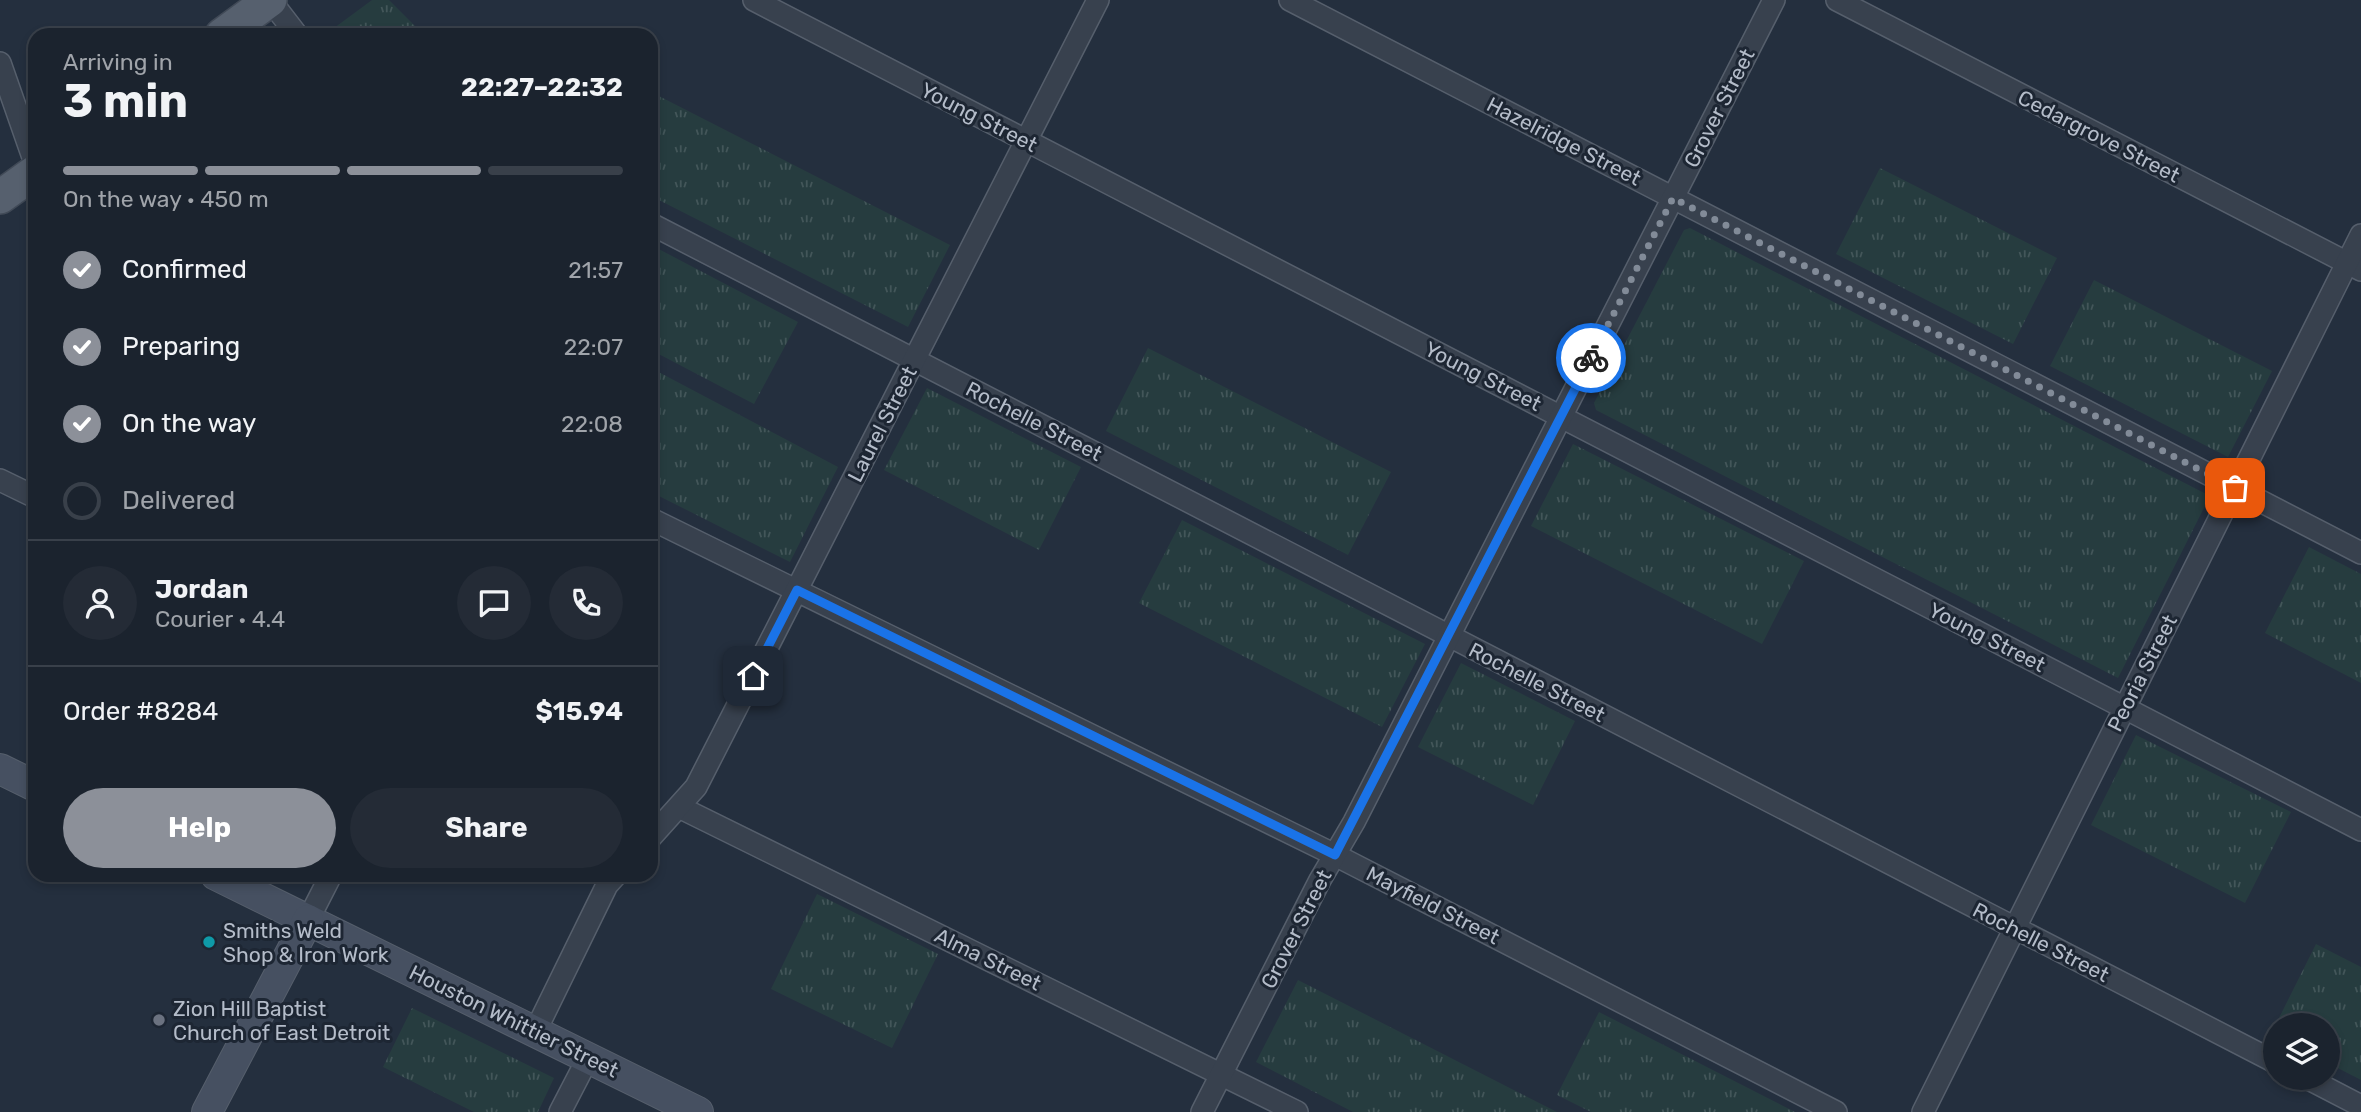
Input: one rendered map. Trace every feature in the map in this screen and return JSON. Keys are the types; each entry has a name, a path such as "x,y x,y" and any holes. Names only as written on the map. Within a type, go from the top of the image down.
{"main road":[{"path":"232,28 270,0"},
{"path":"0,197 28,177"}],"street":[{"path":"270,0 292,28"},
{"name":"Young Street","path":"754,0 2361,830"},
{"name":"Laurel Street","path":"658,830 696,787 1098,0"},
{"name":"Hazelridge Street","path":"1290,0 2361,553"},
{"name":"Grover Street","path":"1202,1112 1774,0"},
{"name":"Cedargrove Street","path":"1837,0 2354,266"},
{"path":"0,63 28,143"},
{"name":"Rochelle Street","path":"658,228 2263,1056"},
{"name":"Peoria Street","path":"1923,1112 2235,488 2354,266 2361,235"},
{"path":"0,480 28,494"},
{"name":"Mayfield Street","path":"658,522 1335,855 1836,1112"},
{"path":"0,769 28,779"},
{"name":"Alma Street","path":"679,807 1297,1112"},
{"name":"Houston Whittier Street","path":"230,882 698,1112"},
{"path":"207,1112 327,882"},
{"path":"535,1032 610,882"},
{"path":"560,1112 588,1058"},
{"path":"2330,1090 2361,1106"}],"green space":[{"path":"372,0 389,0 417,28 334,28"},
{"path":"658,96 950,245 908,327 658,200"},
{"path":"1880,168 2057,258 2013,344 1836,254"},
{"path":"1690,228 2210,496 2118,678 1596,410 1594,403 1684,230"},
{"path":"658,249 798,322 754,404 658,354"},
{"path":"2094,280 2272,371 2228,457 2050,366"},
{"path":"1148,348 1391,472 1348,555 1106,431"},
{"path":"658,372 838,467 790,562 658,496"},
{"path":"927,388 1081,467 1039,550 884,470"},
{"path":"1573,444 1804,561 1762,644 1531,526"},
{"path":"1182,520 1425,644 1382,727 1139,603"},
{"path":"2309,547 2361,574 2361,683 2265,633"},
{"path":"1461,663 1575,721 1533,805 1418,747"},
{"path":"2136,735 2291,812 2245,903 2091,825"},
{"path":"817,894 938,954 892,1048 771,989"},
{"path":"2316,944 2361,967 2361,1080 2340,1069 2340,1013 2282,1013"},
{"path":"1298,980 1557,1112 1353,1112 1256,1062"},
{"path":"412,1008 554,1078 538,1112 474,1112 383,1067"},
{"path":"1599,1012 1795,1112 1591,1112 1557,1095"}],"way so far":[{"path":"1591,358 1673,198 2235,488"}],"place":[{"name":"Smiths Weld Shop & Iron Work","path":"209,942"},
{"name":"Zion Hill Baptist Church of East Detroit","path":"159,1020"}],"route":[{"path":"753,676 797,590 1335,855 1591,358"}]}
